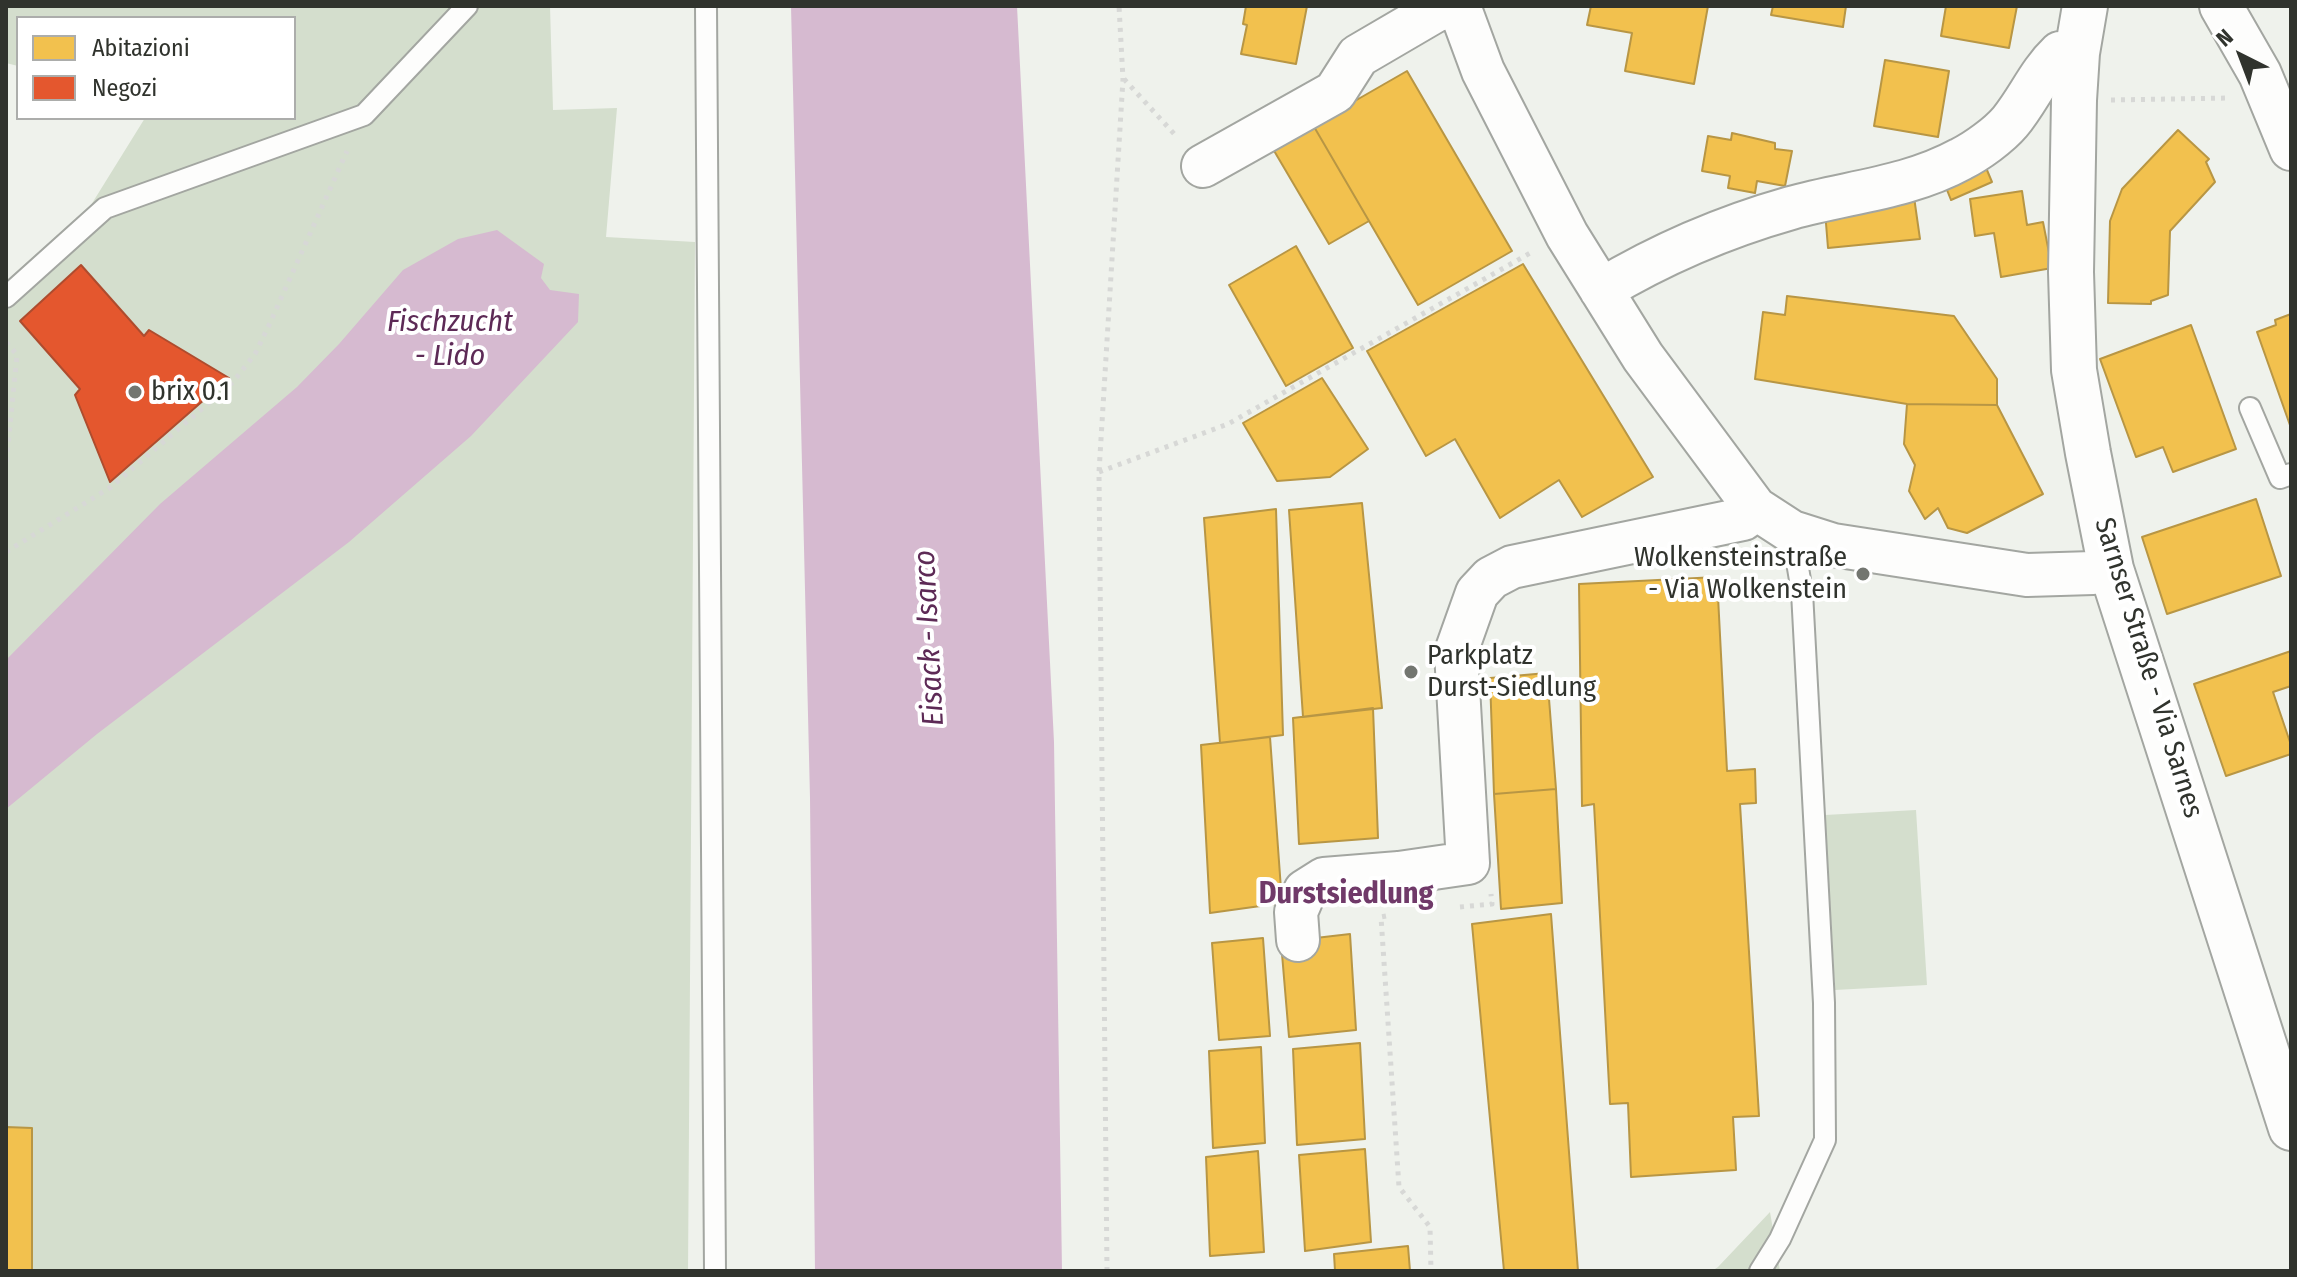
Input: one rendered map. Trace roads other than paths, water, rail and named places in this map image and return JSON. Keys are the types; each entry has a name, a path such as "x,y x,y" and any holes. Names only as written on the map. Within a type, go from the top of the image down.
{"street":[{"path":"1203,166 1335,92 1358,56 1435,11 1451,6"},
{"path":"1459,6 1483,71 1567,235 1643,357 1755,508 1792,532 1833,545 2027,575 2093,573 2111,569"},
{"name":"Sarnser Straße - Via Sarnes","path":"2085,6 2077,53 2074,100 2071,272 2074,370 2111,569 2291,1128"},
{"path":"2221,6 2274,82 2291,149"},
{"path":"1601,290 1639,267 1697,240 1792,208 1908,182 1963,159 2009,123 2043,69 2060,53 2077,53"},
{"path":"1298,940 1296,912 1305,891 1324,879 1468,863 1456,652 1477,593 1491,578 1512,567 1743,519 1755,508"}],"lane":[{"path":"6,297 105,208 364,115 467,6"},
{"path":"706,6 715,1271"},
{"path":"2250,408 2280,478 2291,474"},
{"path":"1760,1271 1780,1239 1825,1140 1824,1003 1802,592 1792,532"}],"water":[{"name":"Eisack - Isarco","path":"791,6 1017,6 1054,742 1062,1271 815,1271 810,798"},
{"name":"Fischzucht - Lido","path":"497,230 544,264 541,278 550,290 579,294 578,322 471,436 349,542 97,734 6,809 6,660 160,504 297,387 403,270 458,239"}],"place":[{"name":"brix 0.1","path":"135,392"},
{"name":"Wolkensteinstraße - Via Wolkenstein","path":"1863,574"},
{"name":"Parkplatz Durst-Siedlung","path":"1411,672"}],"district":[{"name":"Durstsiedlung","path":"1346,895"}]}
